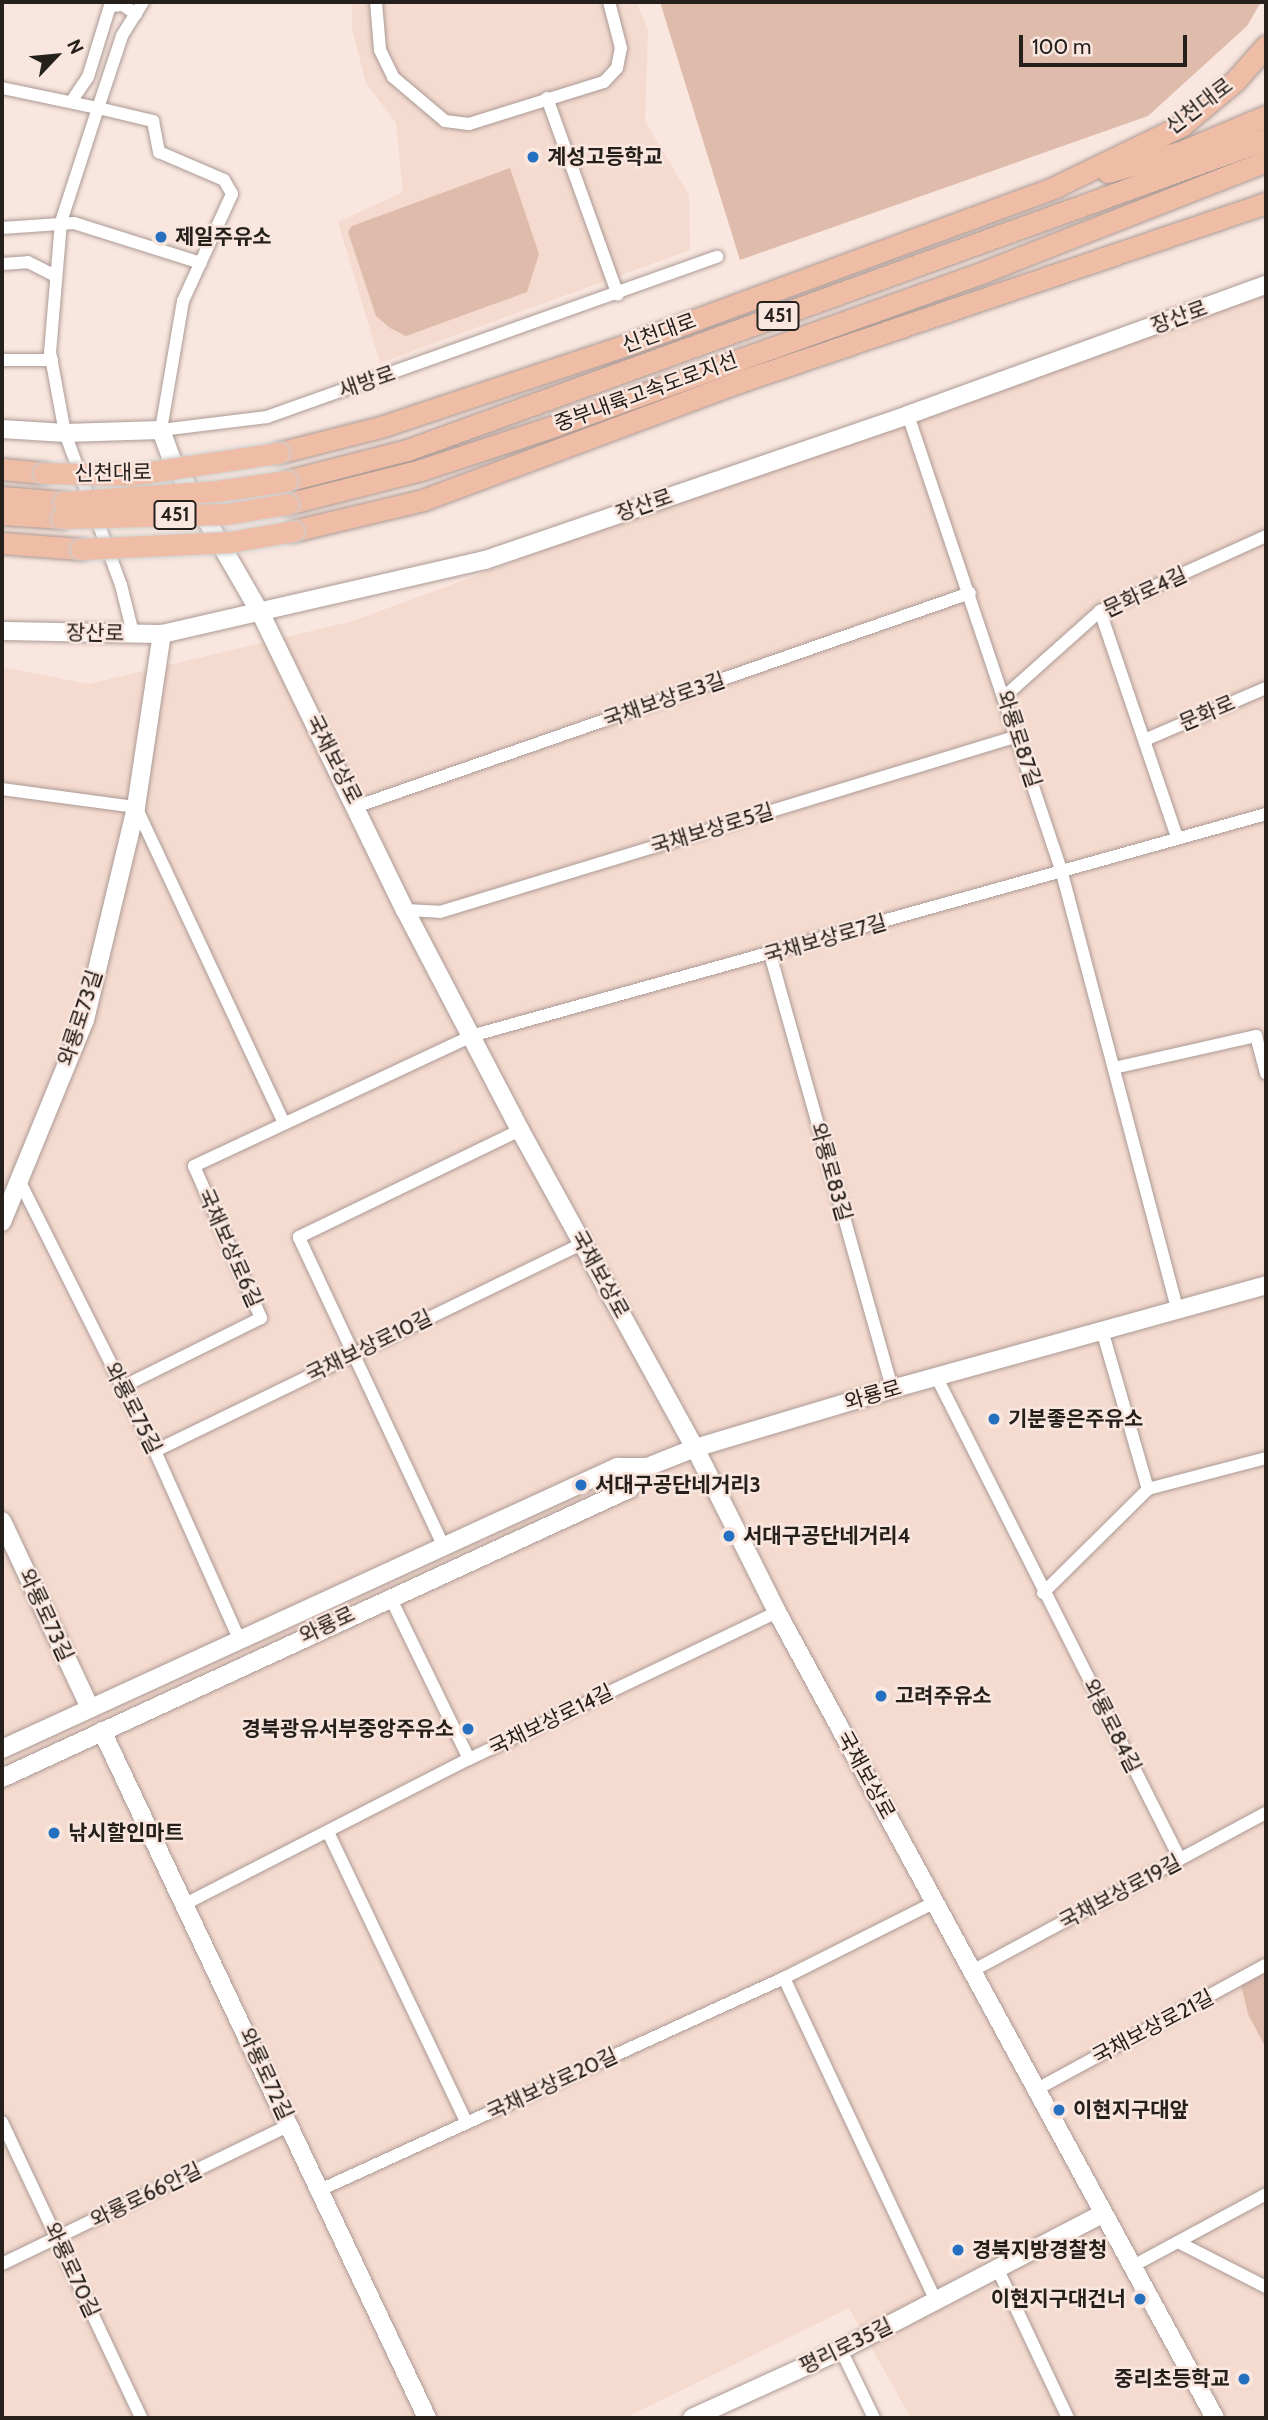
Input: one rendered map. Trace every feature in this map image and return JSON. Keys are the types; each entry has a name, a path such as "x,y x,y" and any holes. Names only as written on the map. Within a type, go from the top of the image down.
{"highway":[{"name":"신천대로","path":"2,469 130,475 278,453 381,427 632,343 1055,187 1181,126 1234,81 1266,46"},
{"path":"1239,124 1266,103"},
{"path":"1055,187 1183,151 1239,124 1266,116"},
{"name":"중부내륙고속도로지선","path":"2,514 63,510 286,481 407,450 1266,139"},
{"name":"중부내륙고속도로지선","path":"2,497 63,510 226,514 288,504 421,470 551,427 986,271 1266,161"},
{"path":"2,543 81,549 230,542 293,531 423,500 726,387 1232,214 1266,200"}],"main road":[{"name":"장산로","path":"2,631 162,634 261,614 485,560 908,415 1266,285"},
{"name":"새방로","path":"2,429 65,433 161,430"},
{"name":"국채보상로","path":"161,430 172,460 261,614 358,806 405,910 520,1129 695,1448 777,1612 1040,2088 1102,2214 1133,2266 1208,2415"},
{"name":"와룡로73길","path":"2,1222 85,1020 136,807 162,634"},
{"name":"와룡로","path":"2,1749 617,1467 647,1467 695,1448 892,1389 1266,1284"},
{"name":"와룡로","path":"2,1778 629,1489 647,1467"},
{"name":"와룡로73길","path":"2,1521 90,1708"},
{"name":"와룡로72길","path":"102,1731 187,1903 427,2418"},
{"name":"평리로35길","path":"692,2418 841,2350 1102,2214"}],"street":[{"path":"133,633 121,585 65,433 52,360 54,275 61,226 122,36 143,2"},
{"path":"376,2 380,50 393,77 445,121 469,124 604,82 618,68 621,48 609,2"},
{"path":"71,102 88,78 110,6 123,5 136,14"},
{"path":"2,89 153,121 159,152 229,184 232,194 183,301 161,430"},
{"path":"547,98 618,295"},
{"path":"2,228 74,223 201,262"},
{"name":"새방로","path":"161,430 267,417 618,295 717,257"},
{"path":"2,264 28,262 54,275"},
{"path":"2,360 52,360"},
{"name":"와룡로87길","path":"908,415 1005,696 1062,873 1177,1309"},
{"name":"문화로4길","path":"1005,696 1100,611 1266,536"},
{"name":"국채보상로3길","path":"358,806 970,593"},
{"path":"1100,611 1147,739 1177,837"},
{"name":"문화로","path":"1147,739 1266,688"},
{"name":"국채보상로5길","path":"405,910 440,912 1018,736"},
{"path":"2,789 136,807 284,1123"},
{"name":"국채보상로7길","path":"471,1036 1266,814"},
{"name":"와룡로83길","path":"770,954 892,1389"},
{"name":"국채보상로6길","path":"122,1387 261,1318 194,1166 471,1036"},
{"path":"1114,1068 1256,1036 1266,1074"},
{"path":"443,1545 299,1237 520,1129"},
{"name":"와룡로75길","path":"19,1180 155,1451 239,1639"},
{"name":"국채보상로10길","path":"155,1451 583,1243"},
{"path":"1102,1330 1148,1489"},
{"name":"와룡로84길","path":"936,1376 1043,1593 1180,1859"},
{"path":"1043,1593 1148,1489 1266,1458"},
{"path":"390,1597 469,1759"},
{"name":"국채보상로14길","path":"187,1903 469,1759 777,1612"},
{"name":"국채보상로19길","path":"974,1970 1266,1813"},
{"path":"328,1832 467,2123"},
{"name":"국채보상로20길","path":"320,2190 784,1978 935,1902"},
{"name":"국채보상로21길","path":"1040,2088 1266,1965"},
{"path":"784,1978 936,2301"},
{"name":"와룡로70길","path":"2,2122 141,2418"},
{"name":"와룡로66안길","path":"2,2264 290,2125"},
{"path":"1133,2266 1266,2194"},
{"path":"1178,2242 1266,2287"},
{"path":"998,2270 1065,2413"},
{"path":"841,2350 873,2415 859,2418"}],"shaded area":[{"name":"계성고등학교","path":"352,2 637,2 648,31 645,121 689,195 690,250 380,363 338,222 403,192 396,123 366,83 352,29"},
{"path":"660,2 1261,2 1247,26 1148,116 740,260"},
{"path":"510,168 539,254 527,292 406,336 390,328 376,316 348,232 352,226"},
{"path":"1266,284 1266,2418 911,2418 849,2308 625,2418 2,2418 2,667 89,684 353,621"},
{"path":"1266,1973 1266,2048 1248,2014 1241,1985"}],"place":[{"name":"계성고등학교","path":"533,157"},
{"name":"제일주유소","path":"161,237"},
{"name":"기분좋은주유소","path":"994,1419"},
{"name":"서대구공단네거리3","path":"581,1485"},
{"name":"서대구공단네거리4","path":"729,1536"},
{"name":"고려주유소","path":"881,1696"},
{"name":"경북광유서부중앙주유소","path":"468,1729"},
{"name":"낚시할인마트","path":"54,1833"},
{"name":"이현지구대앞","path":"1059,2110"},
{"name":"경북지방경찰청","path":"958,2250"},
{"name":"이현지구대건너","path":"1140,2299"},
{"name":"중리초등학교","path":"1244,2379"}]}
